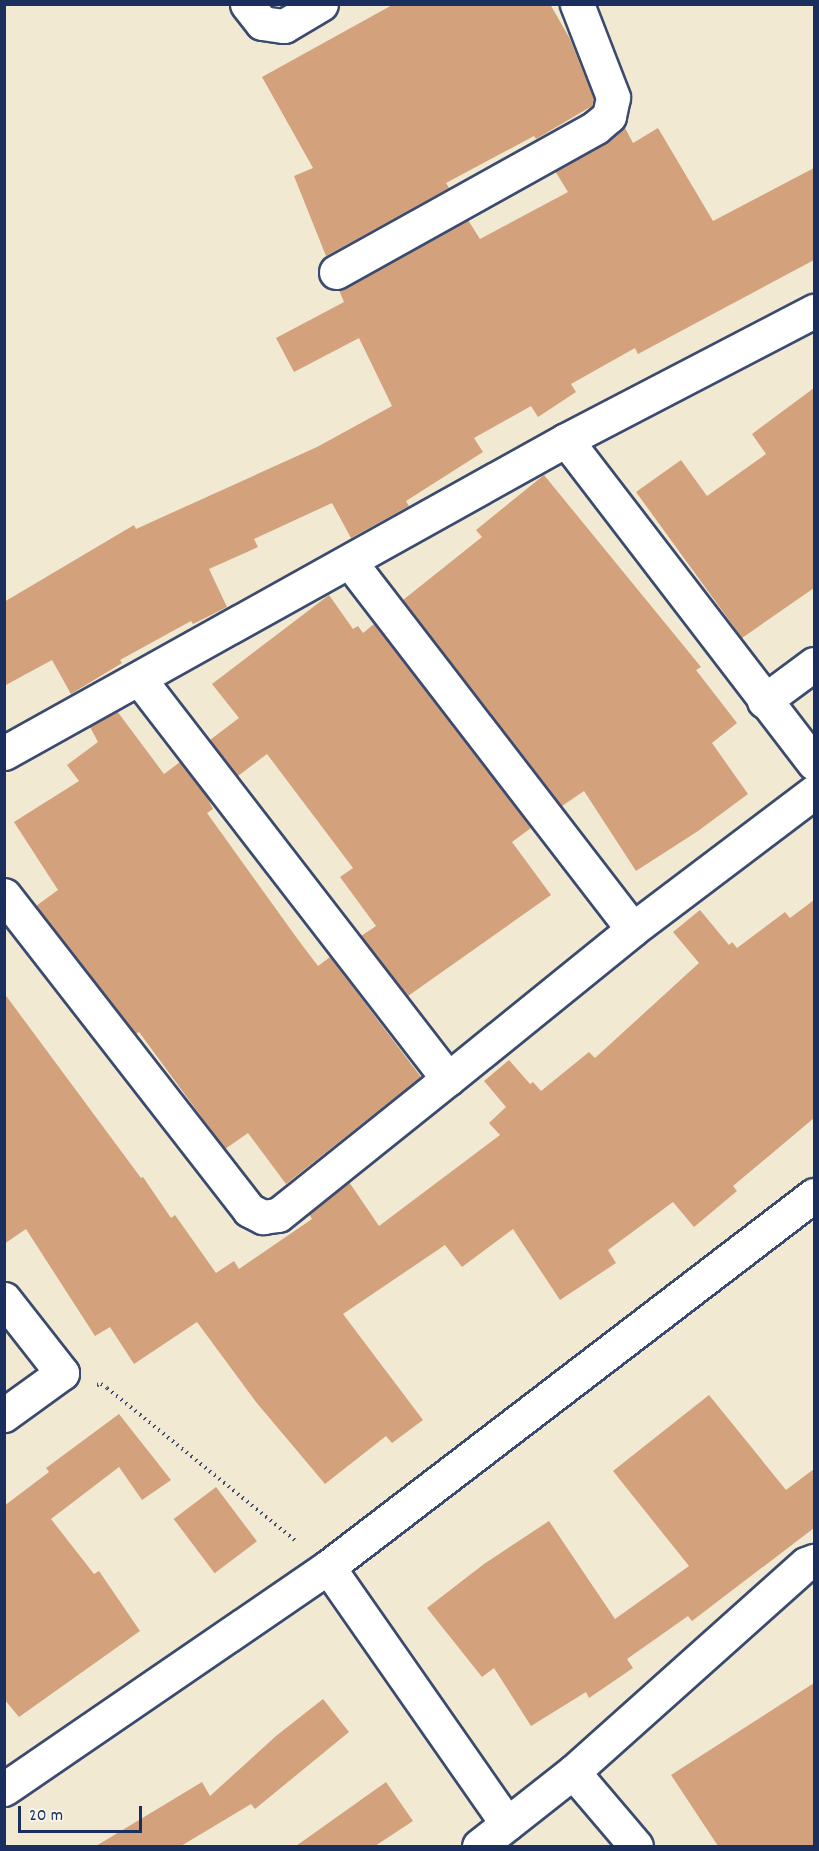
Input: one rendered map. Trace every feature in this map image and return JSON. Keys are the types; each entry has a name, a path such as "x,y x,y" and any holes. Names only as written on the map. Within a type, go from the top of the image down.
{"street":[{"path":"247,4 262,23 284,26 321,4"},
{"path":"336,272 596,127 609,116 613,97 577,4"},
{"path":"4,753 140,680 566,440 814,310"},
{"path":"566,440 764,701 814,763"},
{"path":"350,562 633,929"},
{"path":"764,701 814,664"},
{"path":"140,680 448,1079"},
{"path":"4,895 249,1210 263,1217 278,1215 633,929 814,792"},
{"path":"6,1792 328,1567 814,1195"},
{"path":"4,1299 62,1373 4,1415"},
{"path":"479,1846 573,1772 806,1564 814,1561"},
{"path":"328,1567 507,1824"},
{"path":"573,1772 636,1846"}],"path":[{"path":"62,1373 95,1386 102,1384 328,1567"}],"building":[{"path":"394,4 550,4 570,39 594,99 592,106 536,139 534,136 446,183 449,188 326,256 294,176 313,168 262,77"},
{"path":"624,126 633,143 658,128 713,221 814,168 814,260 638,354 635,348 571,384 576,392 538,417 531,406 474,438 483,452 406,501 409,506 351,538 332,503 254,539 258,547 209,569 227,607 193,624 191,621 120,660 122,663 71,694 52,660 4,686 4,602 134,525 136,529 317,447 392,406 359,338 294,372 276,338 344,302 339,290 468,220 480,239 568,192 555,171 605,143"},
{"path":"814,388 814,588 742,638 636,492 681,460 707,496 766,454 752,434"},
{"path":"544,475 701,667 696,670 737,723 712,743 748,794 698,831 636,871 584,791 562,806 403,600 482,537 476,530"},
{"path":"329,595 353,629 358,626 363,633 374,624 531,828 512,842 551,895 408,996 361,936 376,926 340,877 353,868 267,754 238,776 210,740 239,718 212,684"},
{"path":"117,711 164,774 180,762 208,799 213,809 207,813 318,966 330,957 421,1077 286,1184 248,1133 225,1149 139,1032 136,1034 36,906 58,890 14,822 79,781 67,765 98,742 90,727"},
{"path":"814,900 814,1118 733,1186 737,1191 694,1227 673,1202 608,1250 616,1263 560,1300 513,1229 462,1267 445,1245 343,1314 423,1420 392,1443 386,1436 325,1484 256,1402 197,1322 134,1364 110,1327 95,1336 26,1229 4,1244 4,993 141,1178 143,1177 171,1218 175,1215 216,1273 234,1261 239,1269 312,1219 309,1214 349,1182 379,1226 500,1135 489,1123 506,1107 484,1081 509,1060 530,1084 533,1082 541,1091 589,1052 595,1058 699,963 673,932 700,910 729,945 732,942 737,948 785,912 790,918"},
{"path":"709,1395 786,1490 814,1469 814,1528 692,1621 688,1616 627,1659 633,1668 589,1698 586,1692 531,1726 494,1668 482,1677 427,1608 484,1564 549,1521 615,1619 689,1566 613,1471"},
{"path":"119,1414 171,1480 142,1500 119,1467 51,1519 94,1574 99,1571 140,1631 19,1717 4,1699 4,1506 49,1472 46,1468"},
{"path":"216,1487 257,1541 215,1573 174,1519"},
{"path":"814,1683 814,1846 718,1846 671,1775"},
{"path":"323,1699 349,1732 255,1809 251,1804 181,1846 96,1846 202,1782 210,1796 276,1736"},
{"path":"386,1782 413,1821 375,1846 296,1846"}]}
